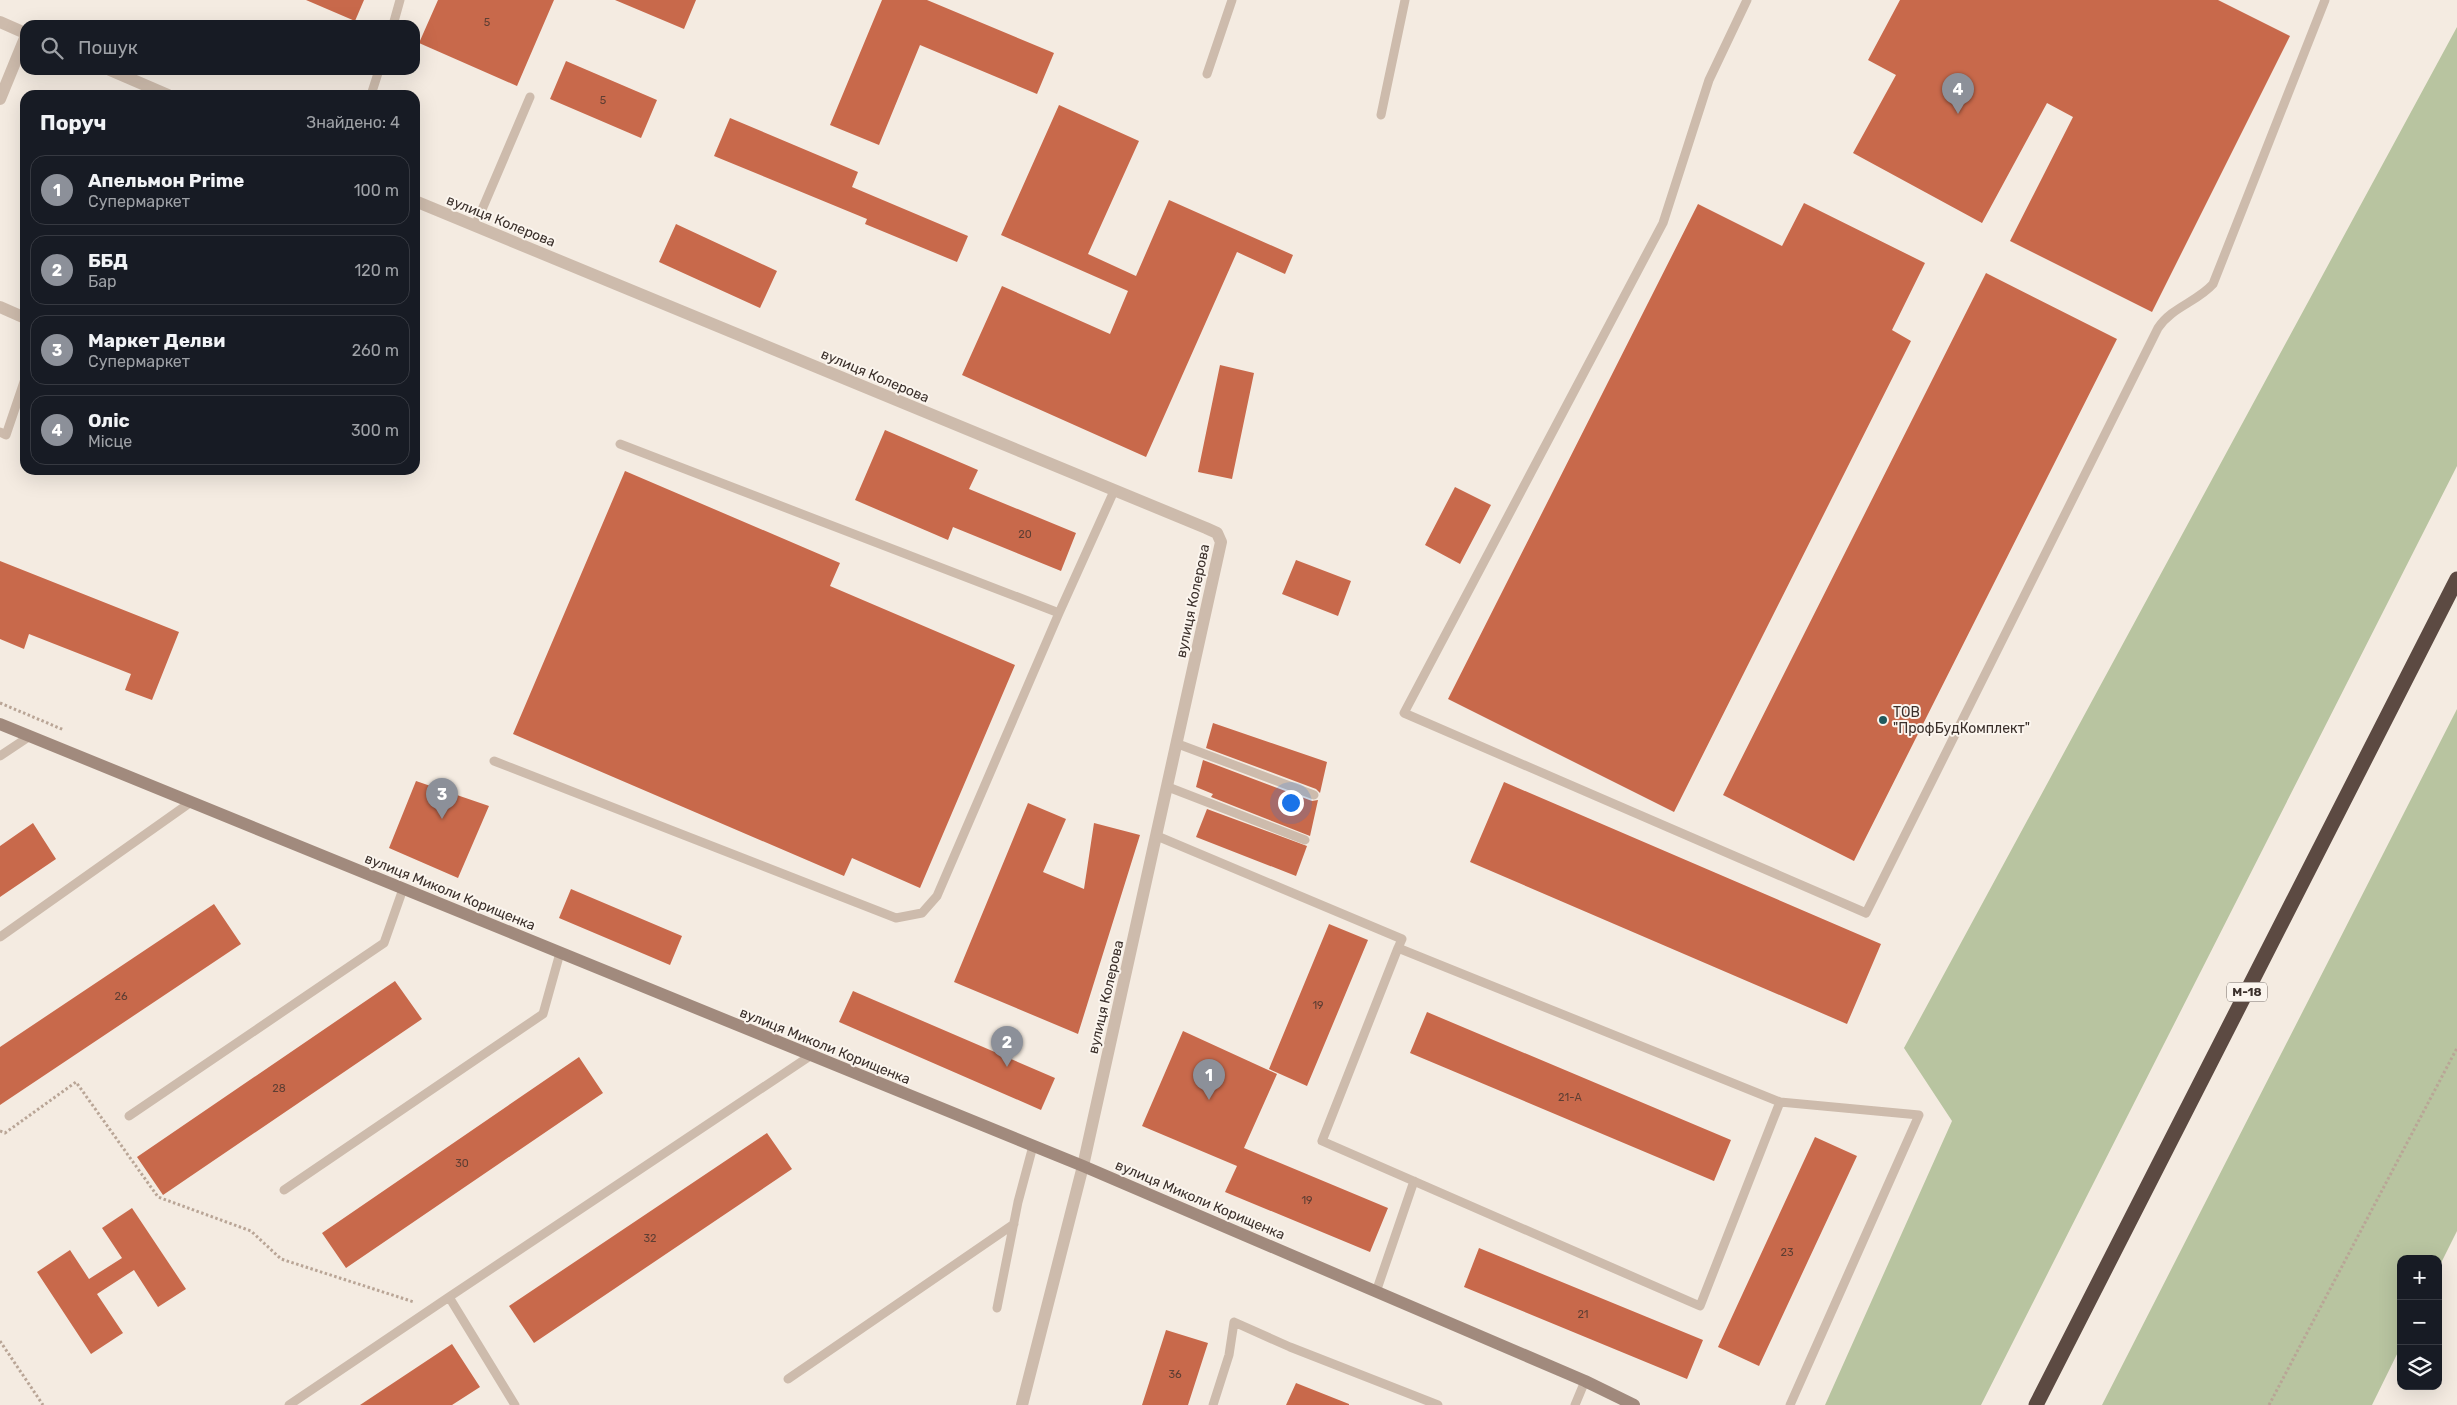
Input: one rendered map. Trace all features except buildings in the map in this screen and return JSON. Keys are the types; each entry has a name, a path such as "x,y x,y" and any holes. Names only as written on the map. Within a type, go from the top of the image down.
{"highway":[{"name":"М-18","path":"2036,1405 2457,579"}],"street":[{"path":"0,22 20,31"},
{"path":"0,99 20,50"},
{"path":"122,75 156,90"},
{"name":"вулиця Колерова","path":"420,203 1217,533 1222,542 1084,1166 1022,1405"},
{"path":"0,307 20,316"},
{"name":"вулиця Миколи Корищенка","path":"0,724 810,1056 1084,1166 1585,1381 1634,1405"}],"lane":[{"path":"394,20 400,0"},
{"path":"1207,74 1232,0"},
{"path":"1381,115 1405,0"},
{"path":"1747,0 1708,80 1663,223 1404,713 1866,913 2158,328 2171,313 2208,290 2213,284 2325,0"},
{"path":"373,90 378,75"},
{"path":"475,226 530,97"},
{"path":"0,432 6,435 20,394"},
{"path":"620,444 1059,613"},
{"path":"494,760 896,918 922,913 937,896 1059,613 1114,491"},
{"path":"0,756 30,736"},
{"path":"1178,744 1314,795"},
{"path":"1168,787 1305,840"},
{"path":"0,937 191,802"},
{"path":"1157,836 1402,939 1322,1141 1700,1306 1780,1102"},
{"path":"129,1116 384,943 403,889"},
{"path":"1398,948 1780,1102 1919,1115 1790,1405"},
{"path":"284,1190 543,1014 560,953"},
{"path":"289,1405 810,1056"},
{"path":"997,1308 1014,1224 1033,1146"},
{"path":"1376,1292 1414,1181"},
{"path":"788,1379 1014,1224"},
{"path":"449,1297 515,1405"},
{"path":"1213,1405 1229,1355 1234,1322 1290,1347 1438,1405"},
{"path":"1575,1405 1585,1381"}],"path":[{"path":"2269,1405 2457,1048"},
{"path":"0,1131 5,1134 76,1082 158,1197 251,1231 281,1259 432,1308"},
{"path":"0,1341 44,1405"}],"green space":[{"path":"2457,27 2457,466 1981,1405 1825,1405 1952,1121 1904,1048"},
{"path":"2457,709 2457,1231 2442,1261 2442,1255 2397,1255 2397,1354 2372,1405 2102,1405"}],"place":[{"name":"Оліс","path":"1958,114"},
{"name":"ТОВ \"ПрофБудКомплект\"","path":"1883,720"},
{"name":"Маркет Делви","path":"442,819"},
{"name":"ББД","path":"1007,1067"},
{"name":"Апельмон Prime","path":"1209,1100"}]}
